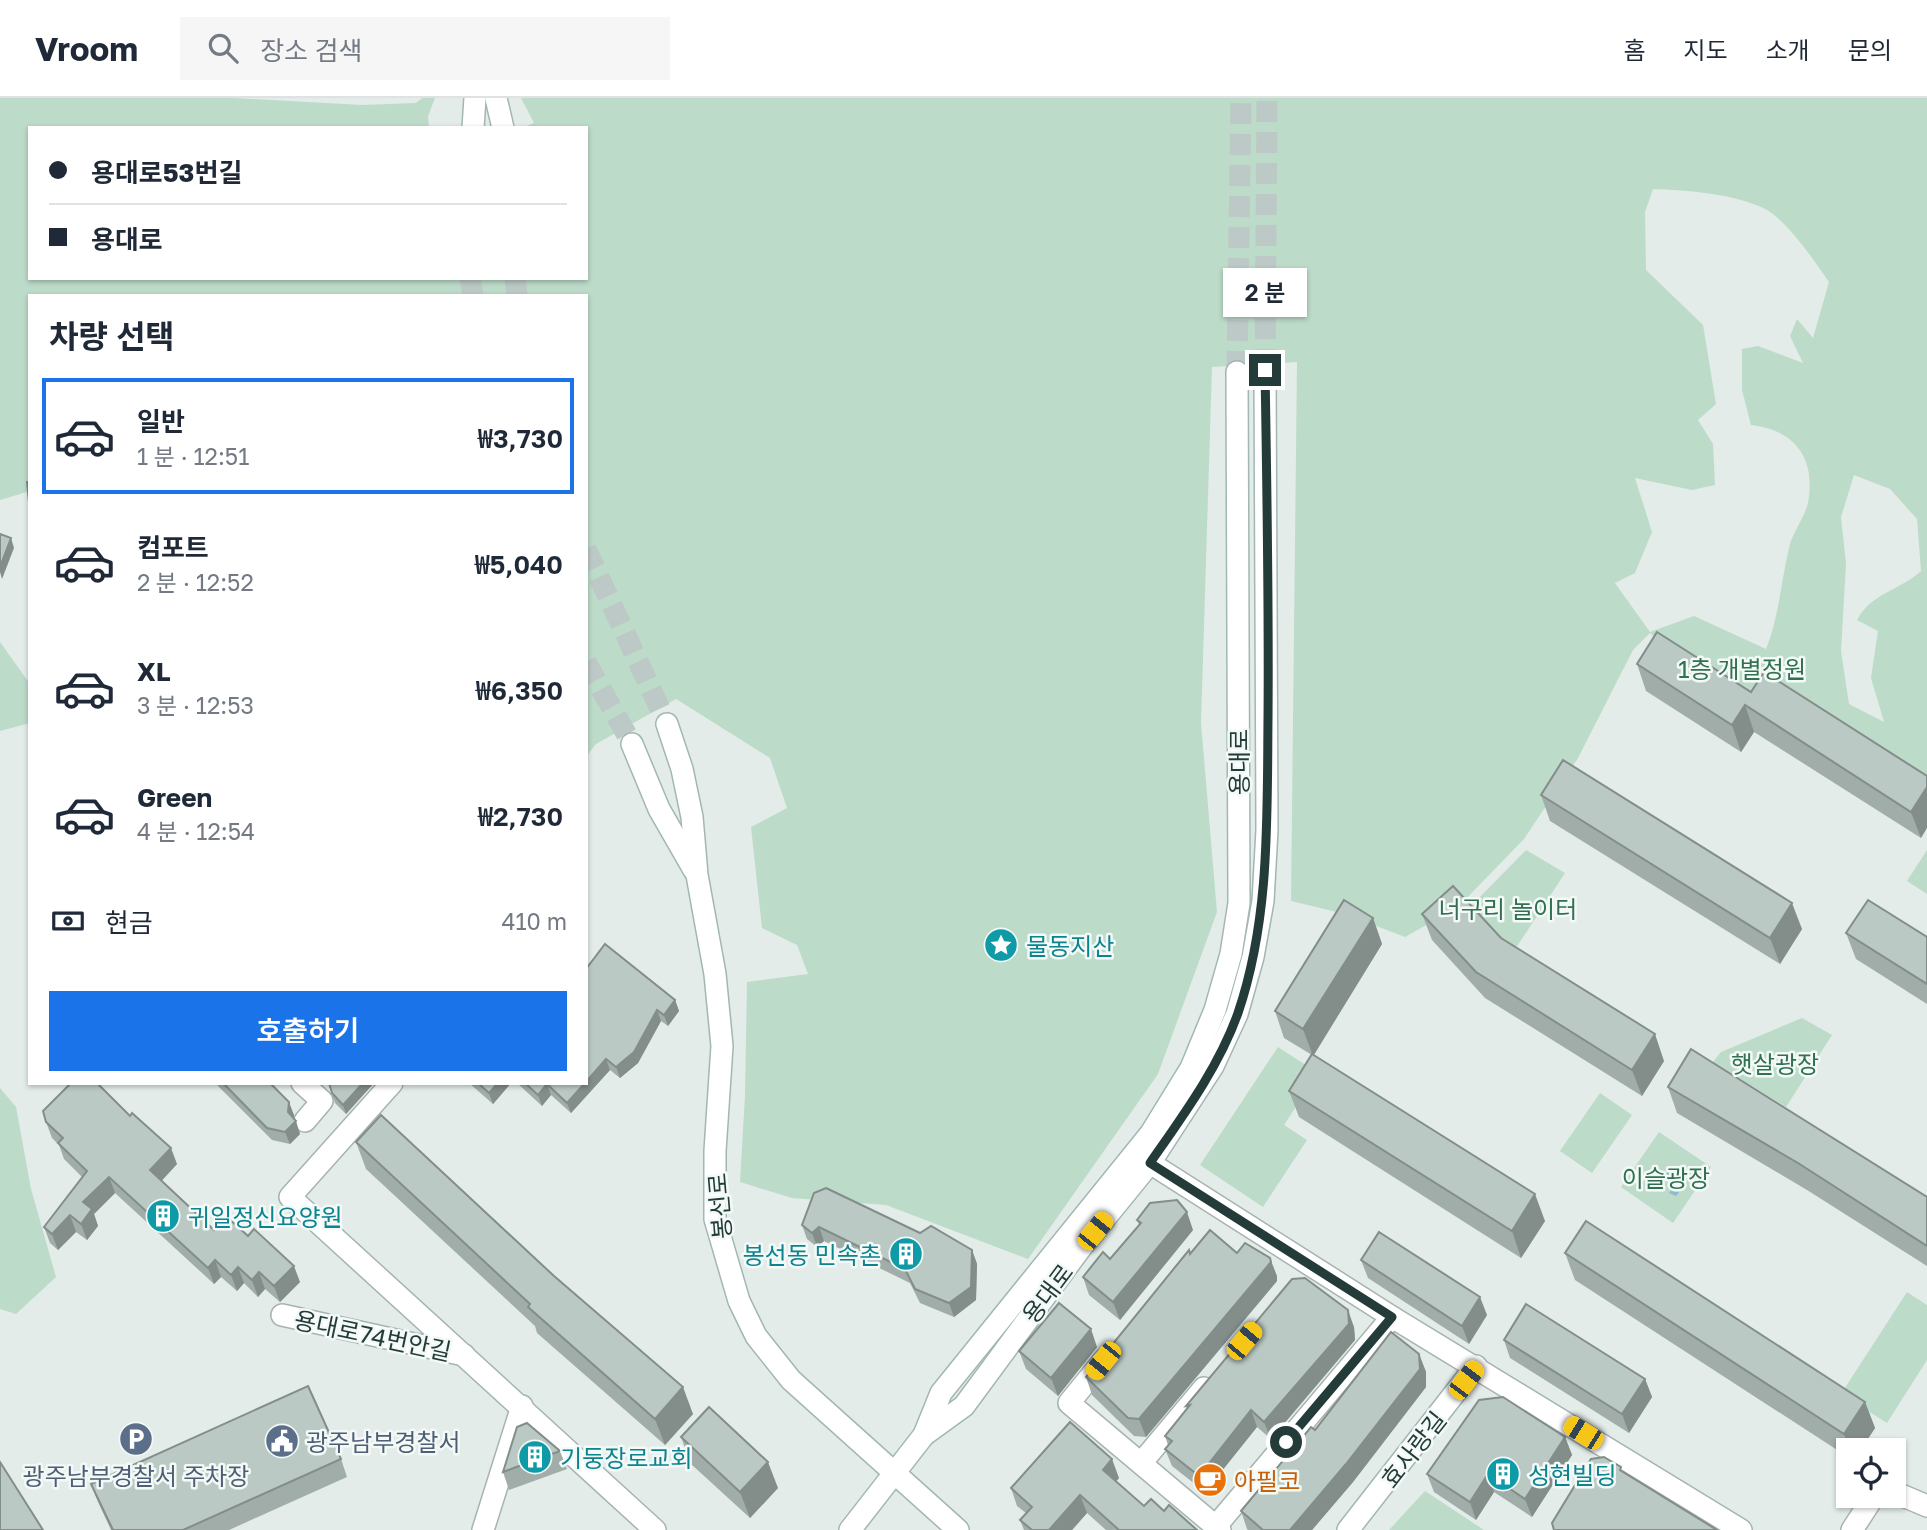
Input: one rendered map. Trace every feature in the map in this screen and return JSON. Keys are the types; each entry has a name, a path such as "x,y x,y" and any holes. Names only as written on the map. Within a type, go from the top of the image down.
{"street":[{"path":"473,126 475,98"},
{"path":"496,98 503,126"},
{"name":"용대로","path":"850,1530 924,1434 964,1406 1080,1249 1150,1163 1213,1066 1237,1014 1253,957 1262,901 1267,830 1269,652 1265,370"},
{"name":"용대로","path":"924,1434 941,1393 1151,1133 1191,1068 1215,1010 1231,954 1239,904 1237,372"},
{"name":"봉선로","path":"667,724 682,769 690,805 697,875 715,974 722,1046 715,1151 715,1219 729,1271 755,1336 791,1380 958,1530"},
{"path":"632,744 659,809 697,875"},
{"path":"304,1085 322,1101 305,1121"},
{"path":"390,1085 290,1197 655,1530"},
{"path":"1150,1163 1392,1317 1476,1366 1596,1452 1741,1530"},
{"path":"1209,1231 1225,1212"},
{"path":"1293,1282 1309,1263"},
{"name":"용대로74번안길","path":"282,1315 464,1355"},
{"path":"1120,1341 1069,1403 1218,1528 1392,1317"},
{"name":"효사랑길","path":"1348,1530 1476,1366"},
{"path":"1142,1462 1219,1371"},
{"path":"483,1530 522,1406"},
{"path":"1906,1497 1927,1506"},
{"path":"1853,1530 1867,1508"}],"green space":[{"name":"1층 개별정원","path":"0,98 234,98 362,105 416,103 422,98 435,98 428,116 429,126 28,126 28,280 588,280 588,126 526,126 534,123 521,98 1927,98 1927,792 1759,710 1650,633 1633,650 1578,758 1524,839 1458,907 1405,937 1345,914 1291,901 1297,362 1212,367 1201,723 1217,912 1158,1074 1028,1259 886,1205 792,1198 740,1182 747,982 808,974 797,945 762,928 751,827 787,808 770,758 676,699 596,744 588,754 588,294 28,294 28,492 0,500","holes":["1653,189 1726,196 1753,204 1773,214 1791,232 1829,282 1813,338 1797,319 1790,336 1803,363 1758,346 1742,349 1742,390 1751,425 1767,428 1791,440 1799,449 1809,473 1808,503 1791,542 1777,612 1766,649 1694,616 1650,632 1615,583 1635,573 1652,532 1635,478 1692,490 1715,485 1713,444 1698,420 1716,404 1703,325 1646,270 1645,212","1854,475 1890,489 1917,519 1921,571 1870,604 1857,620 1878,631 1871,678 1884,722 1849,704 1841,651 1846,563 1841,517"]},
{"path":"0,642 28,681 28,724 0,731"},
{"name":"너구리 놀이터","path":"1526,850 1565,873 1512,954 1470,907"},
{"path":"1927,850 1927,894 1907,881"},
{"name":"햇살광장","path":"1802,1018 1832,1035 1786,1107 1713,1062 1721,1052"},
{"path":"1278,1047 1318,1073 1284,1125 1307,1140 1263,1207 1200,1165"},
{"path":"0,1088 16,1107 31,1189 56,1277 16,1314 0,1309"},
{"name":"이슬광장","path":"1600,1093 1632,1115 1592,1173 1560,1151"},
{"name":"이슬광장","path":"1659,1132 1711,1167 1673,1223 1621,1187"},
{"path":"1907,1292 1927,1305 1927,1360 1887,1423 1841,1394"},
{"path":"1425,1491 1484,1530 1389,1530"}],"water":[{"path":"1683,1172 1682,1177 1675,1177 1681,1190 1676,1196 1669,1193 1674,1185 1672,1177 1665,1177 1665,1173"}],"building":[{"path":"0,534 11,538 0,567"},
{"path":"1657,632 1751,692 1764,672 1927,776 1927,787 1911,812 1745,705 1732,725 1637,664"},
{"path":"1563,760 1792,903 1770,938 1541,795"},
{"path":"1453,886 1501,938 1655,1034 1632,1070 1476,972 1422,914"},
{"path":"1344,900 1373,918 1303,1029 1275,1011"},
{"path":"1868,900 1927,937 1927,984 1846,933"},
{"path":"605,944 675,1000 664,1015 657,1010 634,1052 616,1067 606,1059 588,1080 588,966"},
{"path":"1691,1049 1927,1197 1927,1246 1798,1163 1668,1087"},
{"path":"1312,1054 1535,1194 1512,1231 1289,1091"},
{"path":"69,1085 99,1085 130,1116 132,1113 171,1148 150,1170 214,1230 226,1216 248,1236 254,1229 294,1266 274,1286 259,1272 252,1280 238,1267 231,1275 215,1260 208,1268 109,1177 83,1202 92,1209 81,1224 70,1215 52,1234 44,1227 87,1171 58,1143 63,1138 46,1122 43,1111"},
{"path":"225,1085 272,1085 289,1102 288,1112 296,1121 285,1132 267,1128"},
{"path":"330,1085 361,1085 343,1105 332,1093"},
{"path":"480,1085 496,1085 489,1093"},
{"path":"527,1085 546,1085 538,1095"},
{"path":"548,1085 583,1085 567,1103"},
{"path":"381,1115 554,1276 683,1387 655,1419 528,1307 530,1304 356,1142"},
{"name":"봉선동 민속촌","path":"826,1188 920,1233 931,1226 972,1250 971,1287 949,1303 915,1289 905,1269 819,1227 812,1233 802,1225 814,1193"},
{"path":"1177,1200 1187,1212 1113,1302 1083,1277 1103,1252 1110,1259 1141,1223 1137,1220 1150,1203"},
{"path":"1586,1221 1865,1402 1844,1434 1565,1253"},
{"path":"1210,1230 1237,1253 1245,1243 1270,1258 1271,1262 1139,1419 1128,1418 1086,1377 1189,1250 1190,1254"},
{"path":"1379,1232 1480,1297 1462,1326 1361,1260"},
{"path":"1305,1278 1348,1310 1349,1324 1264,1422 1251,1410 1199,1476 1165,1449 1172,1441 1165,1436 1190,1405 1186,1406 1292,1279"},
{"path":"1059,1303 1091,1329 1051,1378 1019,1351"},
{"path":"1526,1304 1645,1379 1622,1414 1504,1340"},
{"path":"1391,1332 1419,1354 1420,1369 1346,1464 1290,1530 1263,1530 1241,1511 1311,1427 1315,1430"},
{"name":"광주남부경찰서","path":"308,1386 341,1459 183,1530 113,1530 91,1484"},
{"name":"성현빌딩","path":"1503,1397 1565,1437 1525,1499 1488,1474 1470,1502 1427,1474 1479,1400"},
{"path":"709,1407 768,1462 740,1492 681,1437"},
{"path":"1070,1422 1112,1459 1103,1470 1144,1506 1151,1499 1164,1511 1169,1505 1197,1530 1119,1530 1080,1495 1049,1530 1032,1530 1020,1520 1032,1507 1011,1488"},
{"path":"527,1423 560,1451 503,1472 517,1427"},
{"path":"1604,1457 1621,1467 1620,1470 1717,1530 1554,1530 1552,1523 1591,1459"},
{"path":"0,1462 43,1530 0,1530"}],"tunnel":[{"path":"1237,372 1241,98"},
{"path":"1265,370 1267,98"},
{"path":"470,280 473,294"},
{"path":"515,280 517,294"},
{"path":"588,553 667,724"},
{"path":"588,666 632,744"}],"place":[{"name":"물동지산","path":"1001,945"},
{"name":"귀일정신요양원","path":"163,1216"},
{"name":"봉선동 민속촌","path":"906,1254"},
{"name":"광주남부경찰서 주차장","path":"136,1439"},
{"name":"광주남부경찰서","path":"282,1441"},
{"name":"기둥장로교회","path":"535,1457"},
{"name":"성현빌딩","path":"1503,1474"},
{"name":"아필코","path":"1210,1480"}],"route":[{"path":"1265,370 1269,652 1267,830 1262,901 1253,957 1237,1014 1213,1066 1150,1163 1392,1317 1286,1442"}]}
